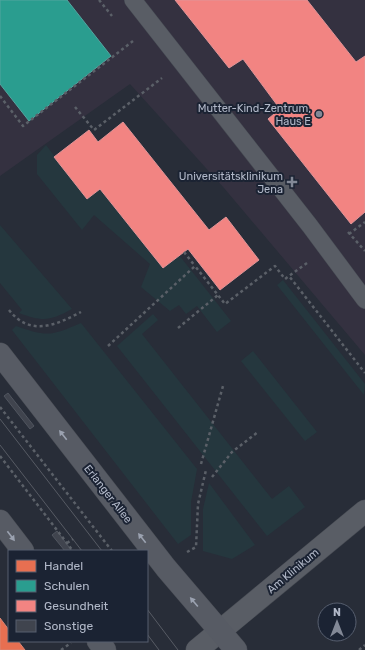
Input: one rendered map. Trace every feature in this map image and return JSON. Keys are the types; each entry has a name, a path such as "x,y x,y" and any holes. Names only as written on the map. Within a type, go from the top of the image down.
{"main road":[{"name":"Erlanger Allee","path":"0,354 166,568 236,650"},
{"path":"0,521 22,550"},
{"path":"99,642 105,650"}],"street":[{"name":"Am Klinikum","path":"220,632 365,511"},
{"path":"197,650 220,632"}],"lane":[{"path":"133,0 310,226 365,300"}],"path":[{"path":"0,96 23,126 133,41"},
{"path":"75,107 94,130 163,78"},
{"path":"349,234 365,222"},
{"path":"184,252 225,304 275,266 285,279 307,263 302,256"},
{"path":"108,346 195,266"},
{"path":"199,271 203,268"},
{"path":"289,276 365,373"},
{"path":"178,328 218,295"},
{"path":"9,310 15,318 36,326 49,326 62,322 81,312"},
{"path":"201,464 223,386"},
{"path":"0,407 111,550"},
{"path":"212,477 232,452 258,432"},
{"path":"0,456 72,550"},
{"path":"187,553 196,546 198,504 206,470"},
{"path":"67,544 73,539"},
{"path":"359,650 365,645"},
{"path":"61,650 66,647"}],"shaded area":[{"name":"Universitätsklinikum Jena","path":"0,0 365,0 365,355 224,188 130,84 0,176"},
{"path":"46,145 87,199 100,189 163,268 179,255 231,321 217,332 197,306 186,314 179,305 170,311 141,287 150,264 94,215 82,230 37,174 37,155"},
{"path":"0,225 72,309 58,316 46,319 34,318 19,313 22,310 0,283"},
{"path":"283,280 365,384 364,395 277,285"},
{"path":"153,314 158,320 142,334 272,499 289,486 305,507 267,536 117,346"},
{"path":"81,323 197,469 191,502 191,535 178,544 12,330 16,326 35,332 49,334"},
{"path":"253,351 317,432 305,441 241,361"},
{"path":"209,483 255,545 232,559 203,551 203,509"}],"building: Handel":[{"path":"0,618 8,629 8,642 19,642 25,650 0,650"}],"building: Schulen":[{"path":"0,0 67,0 111,56 29,121 0,84"}],"building: Gesundheit":[{"name":"Mutter-Kind-Zentrum, Haus E","path":"175,0 307,0 356,62 365,56 365,212 351,224 268,119 280,109 243,59 229,68"},
{"path":"123,122 209,230 226,217 259,260 220,290 188,249 163,268 100,189 87,199 54,157 89,130 98,142"}],"building: Sonstige":[{"path":"8,393 34,426 30,429 4,396"},
{"path":"57,531 71,550 64,550 52,535"}],"tram line":[{"path":"0,419 101,550"},
{"path":"0,445 81,550"},
{"path":"148,610 178,650"},
{"path":"148,635 159,650"}],"place":[{"name":"Mutter-Kind-Zentrum, Haus E","path":"319,114"},
{"name":"Universitätsklinikum Jena","path":"292,182"}]}
